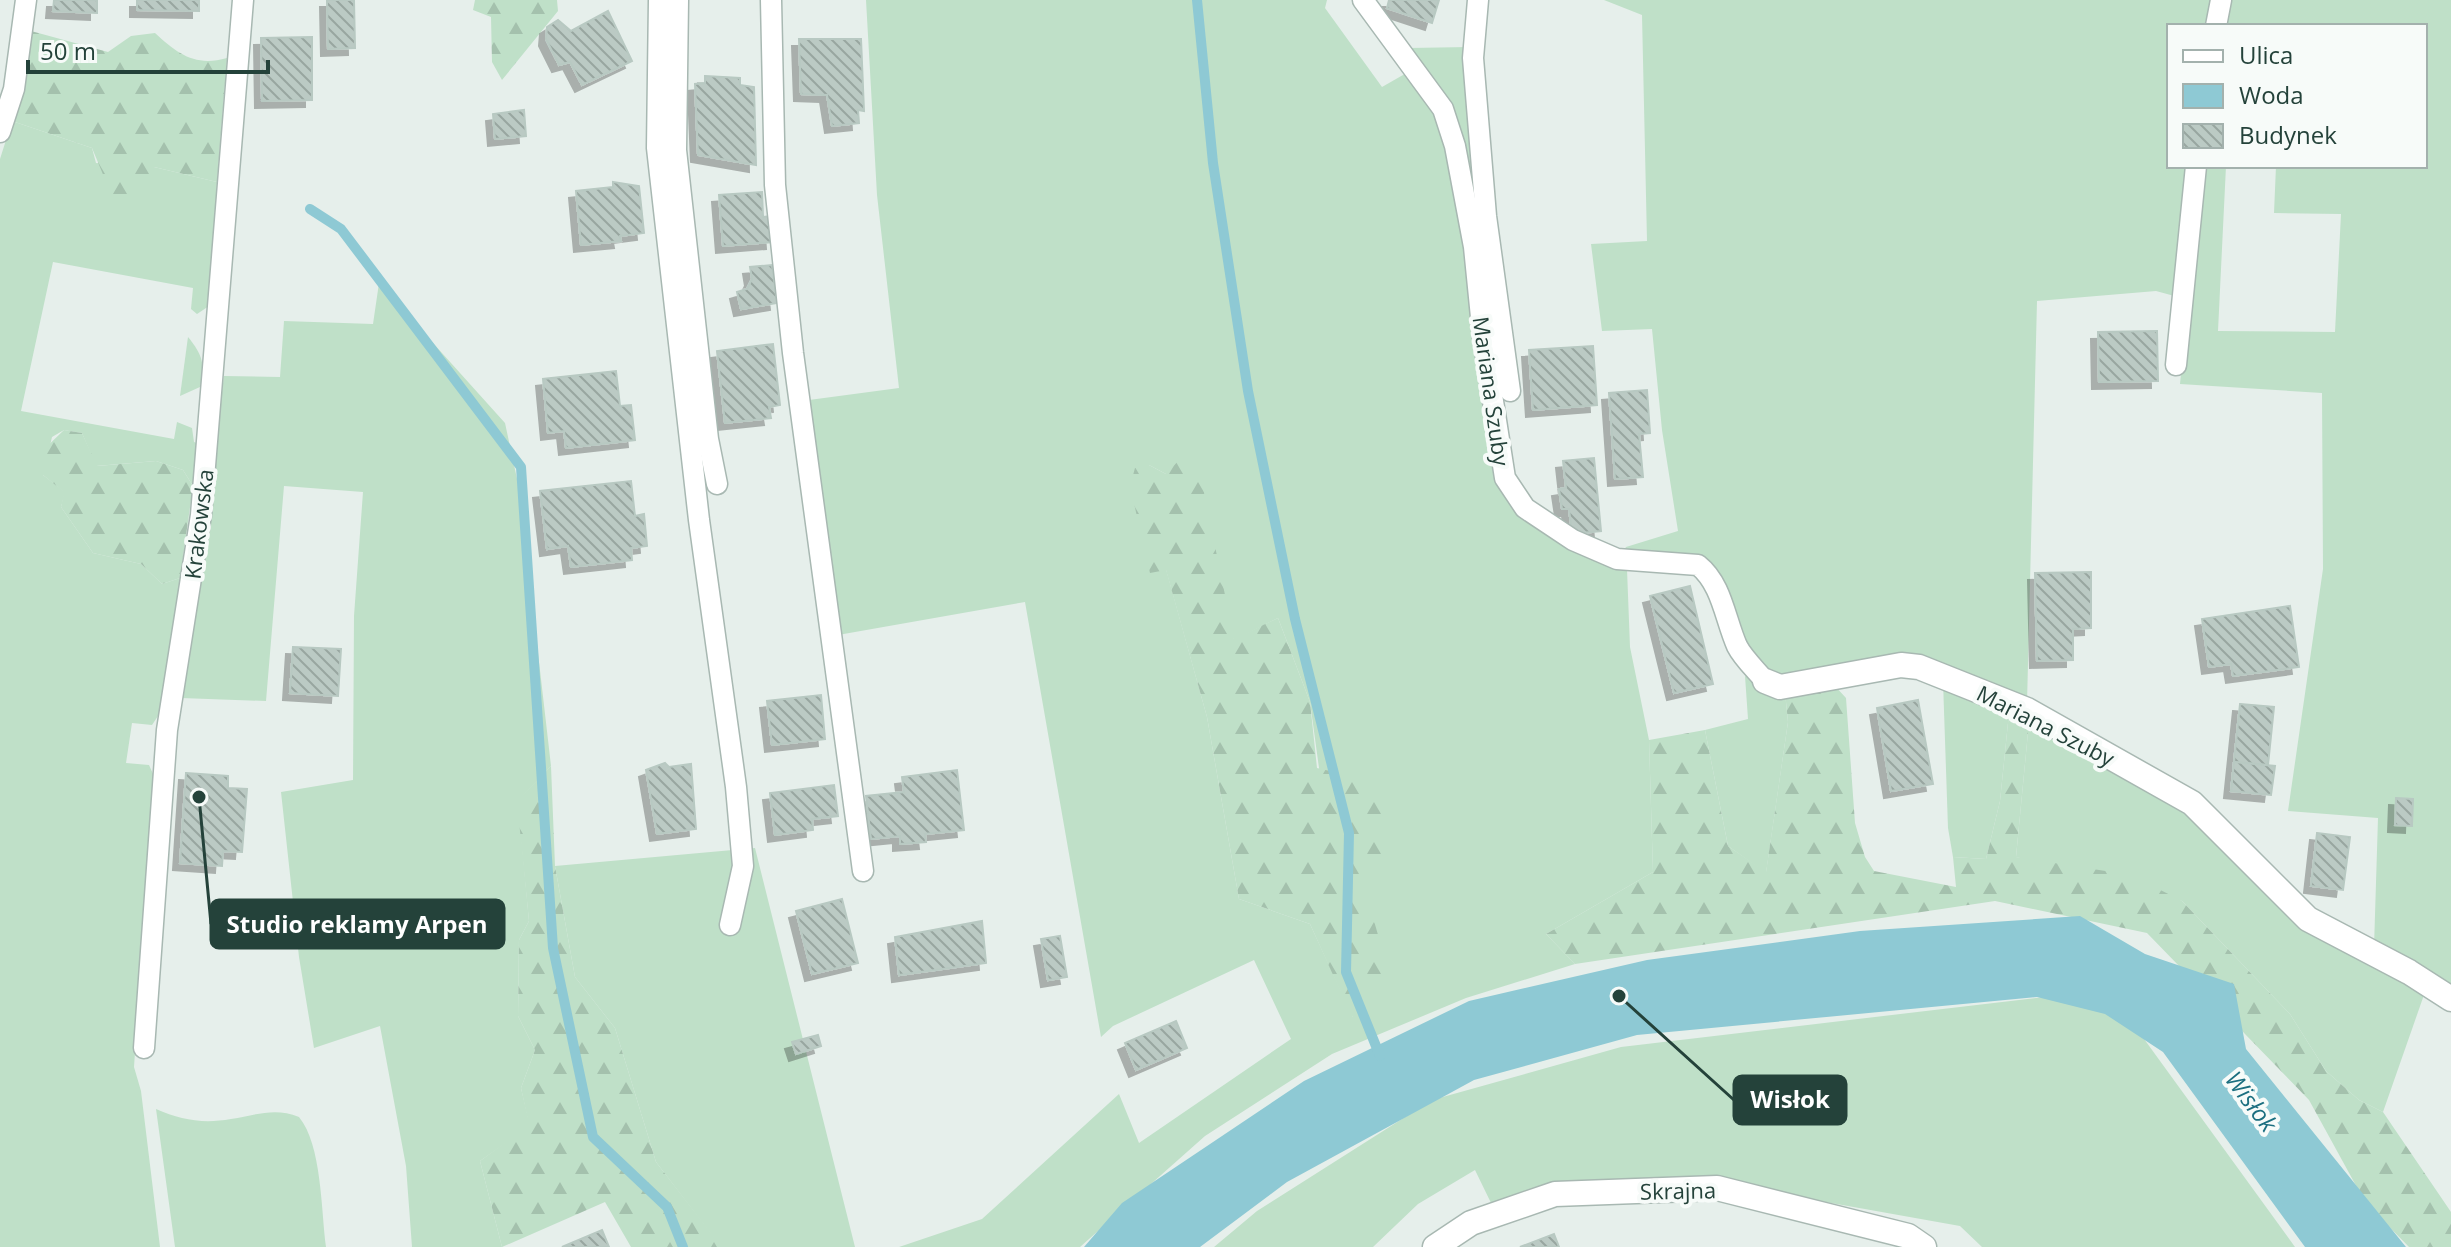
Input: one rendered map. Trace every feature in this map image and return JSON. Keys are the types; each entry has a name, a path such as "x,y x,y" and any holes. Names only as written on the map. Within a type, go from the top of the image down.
{"street":[{"name":"Mariana Szuby","path":"1765,681 1780,687 1901,665 1919,667 2027,710 2192,803 2308,919 2409,972 2451,999"},
{"name":"Skrajna","path":"1435,1247 1471,1223 1555,1194 1717,1188 1908,1236 1924,1247"}],"lane":[{"path":"0,132 14,89 26,0"},
{"name":"Krakowska","path":"144,1048 167,730 201,515 243,0"},
{"path":"659,0 657,148 699,520 738,803 743,866 730,925"},
{"path":"678,0 676,150 708,439 717,484"},
{"path":"771,0 777,200 793,353 863,871"},
{"name":"Mariana Szuby","path":"1363,0 1443,109 1455,146 1474,247 1483,337 1505,478 1525,508 1573,540 1617,559 1698,565 1708,573 1738,648 1765,681"},
{"path":"1478,0 1473,58 1486,216 1510,391"},
{"path":"2216,24 2221,0"},
{"path":"2176,365 2196,168"}],"green space":[{"path":"475,0 557,0 558,11 502,80 492,62 491,17 473,10"},
{"path":"866,0 1327,0 1325,8 1382,87 1410,71 1436,108 1451,147 1517,508 1627,569 1630,647 1649,740 1653,872 1546,934 1575,964 1466,998 1332,1054 1205,1136 1080,1247 899,1247 982,1219 1119,1094 1139,1143 1291,1039 1254,960 1113,1026 1101,1037 1025,602 838,635 809,400 899,388 877,195","holes":["1149,465 1166,474 1234,640 1278,618 1310,702 1353,1017 1310,924 1239,899 1207,717 1166,569 1150,572"]},
{"path":"1604,0 2216,0 2212,24 2167,24 2167,168 2192,168 2178,297 2156,291 2037,301 2027,704 1944,670 1780,681 1742,644 1713,572 1621,555 1626,547 1678,531 1662,430 1652,329 1602,331 1591,244 1647,241 1642,15"},
{"path":"2228,0 2451,0 2451,992 2374,947 2378,818 2288,811 2323,569 2322,393 2180,384 2202,168 2226,168 2218,331 2335,332 2341,214 2274,213 2276,168 2427,168 2427,24 2222,24"},
{"path":"31,31 108,52 131,36 155,33 171,47 196,60 227,58 217,182 154,167 154,195 126,202 112,196 92,148 12,121"},
{"path":"1469,47 1482,220 1409,48"},
{"path":"12,121 92,148 96,163 154,167 217,182 209,306 197,314 191,309 193,288 53,262 21,411 174,439 177,422 192,428 194,442 199,444 193,486 183,470 156,461 96,466 82,433 64,430 52,437 43,475 65,492 61,507 93,553 141,564 162,584 180,578 160,713 152,725 132,723 126,763 149,765 154,776 134,1067 141,1091 160,1247 0,1247 0,159"},
{"path":"379,283 505,423 519,488 551,766 518,801 529,921 519,940 518,1016 535,1050 521,1088 530,1126 480,1161 502,1247 412,1247 406,1166 380,1026 314,1048 299,957 281,792 353,780 354,616 363,492 284,486 266,701 181,698 224,376 280,377 284,321 373,324"},
{"path":"188,337 202,360 203,372 200,387 180,396"},
{"path":"64,430 82,433 97,466 156,461 183,470 193,486 180,578 162,584 141,564 93,553 61,507 64,492 43,475 35,458"},
{"path":"1181,458 1198,463 1234,639 1278,618 1310,702 1317,768 1381,783 1381,857 1359,869 1387,966 1352,1017 1310,924 1239,899 1207,717 1166,570 1150,573 1130,486 1135,468 1149,465 1166,474"},
{"path":"1745,676 1785,692 1788,722 1766,873 1728,846 1705,730 1748,719"},
{"path":"1943,681 2009,713 2000,801 1986,859 1953,857 1948,828"},
{"path":"1835,686 1846,698 1855,823 1865,857 1874,871 1956,887 1953,857 1986,859 2000,801 2009,713 2029,722 2016,857 2131,875 2182,901 2290,1014 2326,1071 2359,1100 2383,1112 2451,1212 2451,1247 2409,1247 2365,1202 2309,1100 2147,933 1995,901 1575,964 1546,934 1653,872 1649,740 1705,730 1728,846 1766,872 1788,722 1785,692"},
{"path":"2029,722 2182,805 2279,904 2425,992 2383,1112 2359,1100 2326,1071 2290,1014 2182,901 2016,857"},
{"path":"551,766 555,866 575,977 615,1028 656,1162 722,1247 631,1247 605,1202 502,1247 480,1161 529,1125 521,1088 535,1050 518,1016 519,940 529,921 517,801"},
{"path":"755,848 855,1247 721,1247 656,1162 615,1028 575,977 555,866"},
{"path":"2061,995 2131,1021 2295,1247 1982,1247 1960,1226 1719,1183 1492,1205 1475,1170 1418,1204 1373,1247 1214,1247 1257,1211 1432,1100 1621,1047"},
{"path":"156,1109 202,1121 274,1112 299,1117 307,1129 316,1161 326,1247 175,1247"}],"water":[{"path":"2080,916 2145,954 2234,984 2246,1049 2406,1247 2305,1247 2163,1052 2105,1014 2037,997 1637,1035 1474,1080 1287,1182 1200,1247 1084,1247 1122,1203 1304,1081 1469,1001 1647,960 1860,931"}],"building":[{"path":"54,0 97,0 97,13 53,11"},
{"path":"137,0 199,0 199,11 137,10"},
{"path":"327,0 354,0 355,48 328,49"},
{"path":"1389,0 1439,0 1432,23 1387,8"},
{"path":"608,11 632,61 582,85 570,62 559,65 546,39 547,27 558,20 571,31"},
{"path":"312,37 312,100 262,101 261,38"},
{"path":"799,39 861,39 864,111 858,110 859,123 832,126 827,95 801,94"},
{"path":"705,76 740,78 740,85 754,87 756,165 698,155 695,84 705,83"},
{"path":"524,110 526,136 495,139 493,114"},
{"path":"613,182 639,186 644,233 620,236 621,241 581,245 576,191 613,187"},
{"path":"762,192 763,217 771,216 773,242 723,246 719,195"},
{"path":"772,265 777,303 741,309 737,292 747,289 752,279 750,267"},
{"path":"2157,331 2158,381 2099,382 2098,332"},
{"path":"773,344 780,405 769,407 771,418 725,423 717,351"},
{"path":"1593,346 1597,405 1533,410 1529,350"},
{"path":"616,371 620,406 631,405 635,440 566,448 564,431 548,433 543,379"},
{"path":"1647,390 1650,433 1639,434 1643,477 1615,479 1609,393"},
{"path":"1594,458 1601,531 1572,534 1569,509 1562,509 1559,489 1566,488 1563,461"},
{"path":"631,481 635,516 644,514 647,546 631,548 632,560 571,567 568,546 547,549 540,491"},
{"path":"2091,572 2091,628 2073,629 2073,660 2037,661 2035,573"},
{"path":"1690,586 1713,684 1674,693 1650,596"},
{"path":"2290,606 2299,667 2233,676 2231,664 2209,667 2202,619"},
{"path":"293,647 341,649 338,696 290,693"},
{"path":"821,695 825,739 772,745 767,701"},
{"path":"1918,700 1933,784 1891,791 1877,708"},
{"path":"2240,704 2274,707 2268,765 2234,762"},
{"path":"2234,762 2275,766 2271,795 2231,791"},
{"path":"665,763 669,767 691,764 696,829 657,834 646,770"},
{"path":"957,770 964,830 925,834 926,842 900,844 900,836 871,839 866,796 904,792 902,777"},
{"path":"186,773 228,776 228,788 247,789 242,852 223,851 222,866 180,863"},
{"path":"834,785 838,816 812,819 813,830 775,835 770,793"},
{"path":"2396,798 2413,799 2412,826 2395,825"},
{"path":"2317,833 2350,837 2343,890 2311,886"},
{"path":"842,899 858,963 812,974 796,911"},
{"path":"982,921 986,963 899,975 895,937"},
{"path":"1060,936 1067,977 1048,980 1041,939"},
{"path":"1176,1021 1187,1048 1136,1070 1125,1043"},
{"path":"818,1035 821,1046 796,1054 792,1042"},
{"path":"602,1230 609,1247 562,1247"},
{"path":"1554,1234 1559,1247 1520,1247"}],"waterway":[{"path":"1197,0 1213,163 1248,391 1295,619 1349,833 1346,972 1380,1056"},
{"path":"310,209 341,229 521,467 553,948 593,1137 667,1207 683,1247"}],"place":[{"name":"Studio reklamy Arpen","path":"199,797"},
{"name":"Wisłok","path":"1619,996"}]}
